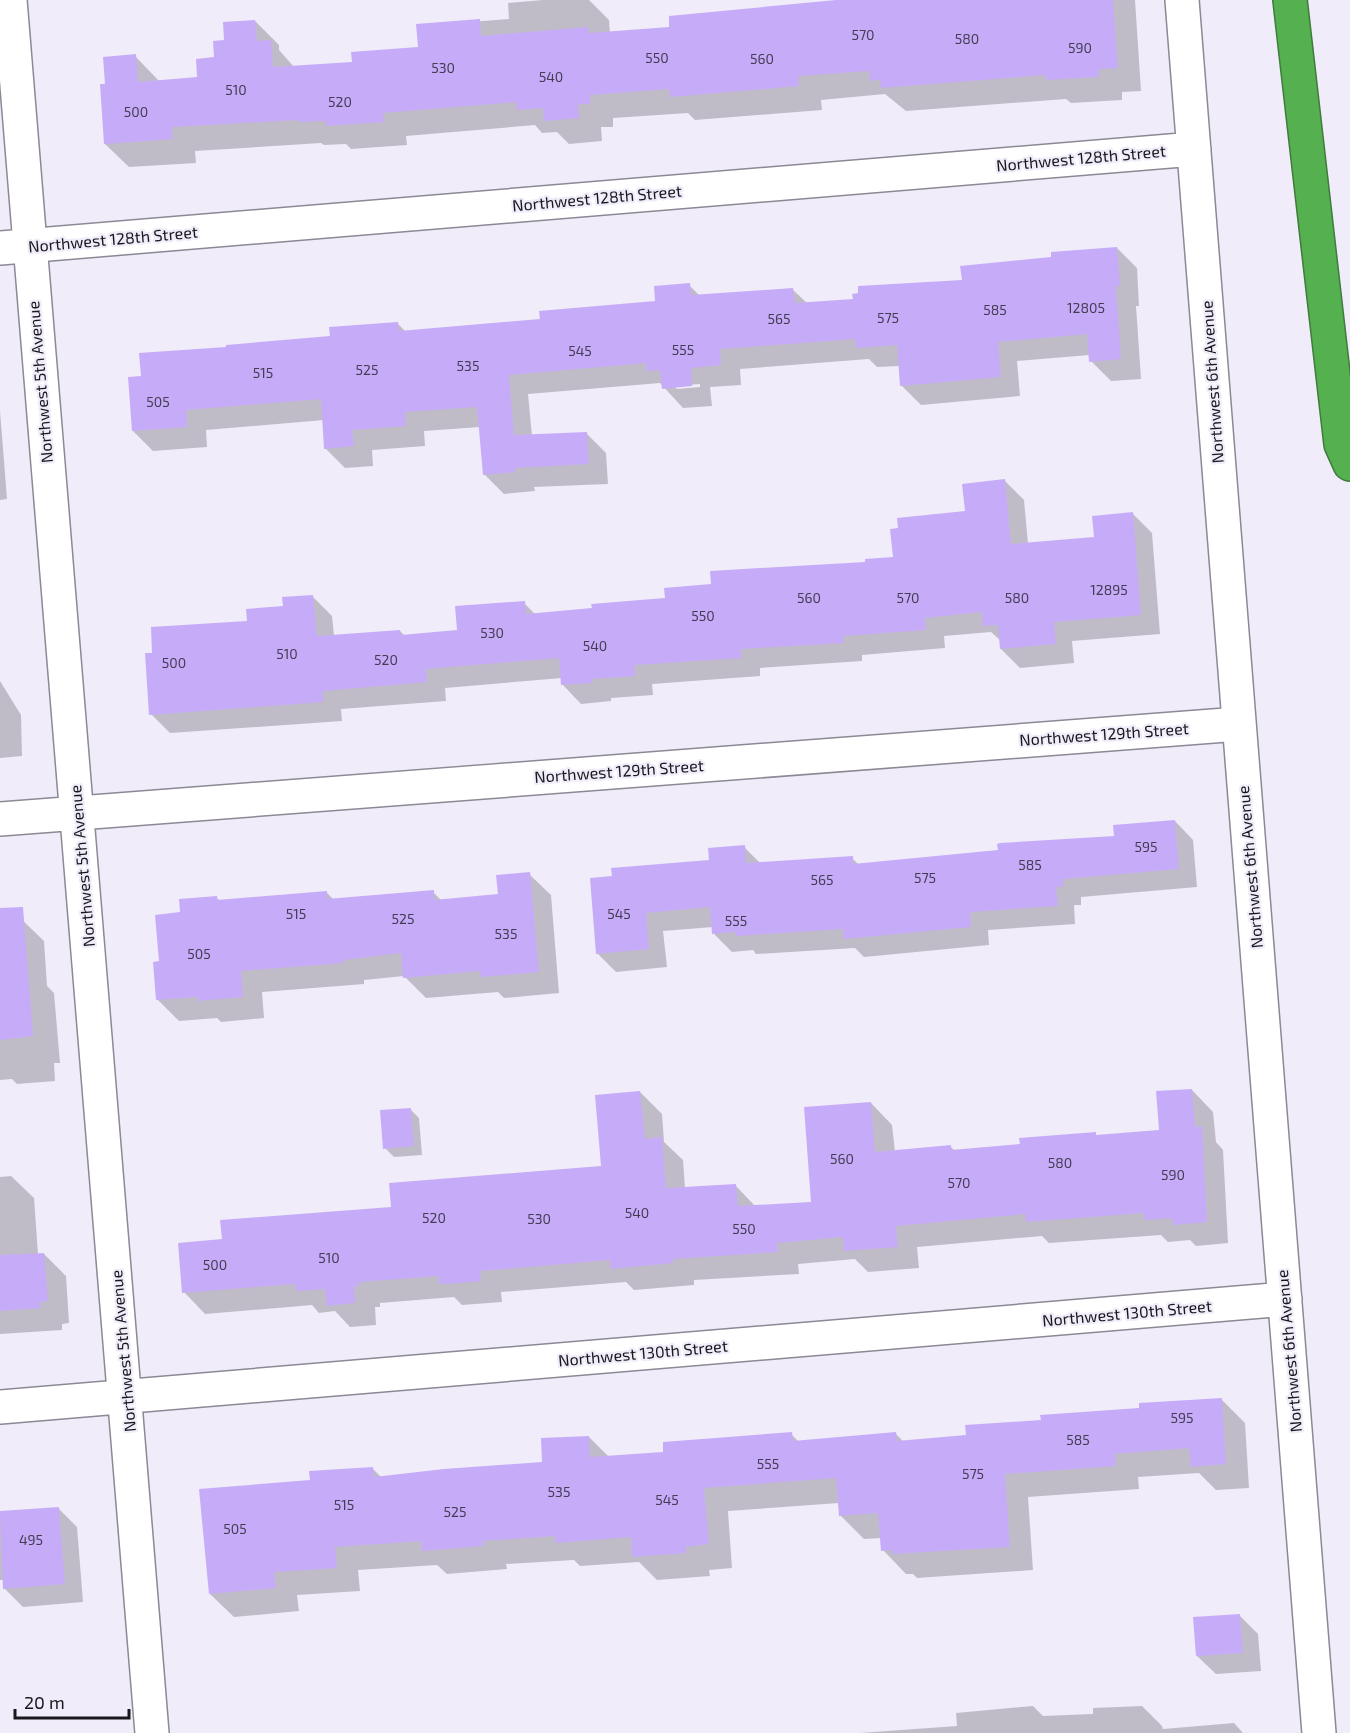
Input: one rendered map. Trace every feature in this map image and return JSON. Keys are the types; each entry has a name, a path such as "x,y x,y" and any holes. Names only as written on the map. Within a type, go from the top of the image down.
{"highway":[{"path":"1290,0 1341,444 1350,464"}],"street":[{"name":"Northwest 5th Avenue","path":"10,0 14,247 77,813 128,1396 152,1733"},
{"name":"Northwest 6th Avenue","path":"1182,0 1319,1733"},
{"name":"Northwest 128th Street","path":"14,247 1194,149"},
{"name":"Northwest 129th Street","path":"0,819 1239,724"},
{"name":"Northwest 130th Street","path":"0,1407 1285,1299"}],"building":[{"path":"836,0 1113,0 1118,68 1099,69 1099,77 1046,80 1046,75 881,88 880,80 870,81 869,71 798,76 799,86 670,97 669,89 590,95 590,104 578,104 579,118 544,121 543,108 517,110 516,102 383,113 384,122 326,126 326,121 299,122 298,120 172,127 173,139 104,144 100,84 105,84 103,57 136,54 138,82 197,77 196,59 214,57 213,41 224,40 223,22 255,20 257,41 271,40 273,67 352,62 351,52 418,47 416,24 480,19 481,36 588,27 589,33 669,27 669,16"},
{"path":"1117,247 1120,286 1116,286 1121,359 1089,362 1087,334 998,342 1001,377 900,386 897,345 856,348 855,339 720,349 721,365 691,368 692,386 662,389 660,370 646,371 646,363 509,375 514,435 587,432 589,464 515,468 515,472 483,475 477,407 405,412 406,426 352,430 354,446 324,449 321,399 186,410 187,427 132,431 128,377 141,376 139,353 330,336 329,327 398,322 399,331 540,319 539,311 655,301 654,286 690,283 691,295 793,288 795,303 853,299 852,294 858,293 858,286 962,280 960,266 1051,257 1051,252"},
{"path":"1005,479 1011,544 1094,537 1092,516 1133,512 1141,615 1054,622 1056,644 1000,649 998,625 983,626 982,612 925,618 926,630 843,636 844,643 741,649 741,658 634,665 635,676 592,679 592,683 561,685 559,658 426,669 427,682 323,691 323,702 149,715 145,653 152,653 151,627 247,621 246,609 283,606 282,597 313,595 317,636 400,630 401,635 457,630 455,606 525,601 526,614 592,608 591,604 665,598 664,588 711,584 710,571 865,562 865,559 893,557 890,529 898,528 897,518 965,511 962,484"},
{"path":"1175,820 1179,869 1063,879 1063,887 1056,887 1058,906 970,912 971,927 844,939 843,929 736,936 736,932 712,934 710,907 646,913 649,949 596,954 590,878 612,876 611,868 709,860 708,848 745,845 746,863 853,856 853,864 998,850 997,844 1000,843 1114,836 1113,825"},
{"path":"530,872 539,972 481,977 480,971 403,978 401,953 343,960 344,963 241,971 243,997 198,1001 198,997 156,1000 153,962 159,961 155,915 180,912 179,899 217,896 217,900 327,891 327,899 434,890 434,900 498,894 496,875"},
{"path":"23,907 33,1036 0,1040 0,908"},
{"path":"1192,1089 1195,1127 1202,1126 1207,1222 1173,1225 1172,1218 1144,1220 1144,1213 1026,1222 1025,1214 896,1226 898,1247 844,1251 843,1237 777,1243 778,1252 673,1259 673,1263 611,1269 610,1260 480,1271 481,1281 460,1283 439,1284 438,1276 359,1282 359,1286 354,1286 355,1303 327,1306 325,1289 296,1291 295,1284 182,1293 178,1243 222,1239 220,1220 391,1207 389,1183 601,1166 595,1095 640,1091 645,1139 662,1137 666,1188 736,1184 738,1206 811,1202 804,1107 871,1102 875,1152 951,1145 951,1150 1020,1144 1019,1138 1159,1130 1156,1091"},
{"path":"411,1108 414,1146 383,1149 380,1110"},
{"path":"44,1253 48,1301 40,1302 41,1308 0,1311 0,1255"},
{"path":"1222,1398 1226,1464 1191,1467 1189,1448 1115,1454 1116,1466 1005,1474 1010,1547 892,1554 892,1550 881,1551 878,1513 839,1516 836,1478 704,1488 709,1544 686,1547 686,1553 632,1557 631,1537 555,1543 555,1536 483,1541 484,1546 422,1551 421,1541 335,1547 337,1568 274,1572 276,1588 209,1594 199,1489 310,1480 309,1471 373,1467 374,1477 542,1462 541,1438 589,1436 590,1457 663,1452 663,1442 792,1432 793,1441 896,1432 897,1441 966,1435 965,1425 1041,1420 1040,1415 1139,1408 1139,1403"},
{"path":"59,1507 65,1584 3,1589 0,1511"},
{"path":"1240,1614 1243,1653 1196,1656 1193,1617"}]}
